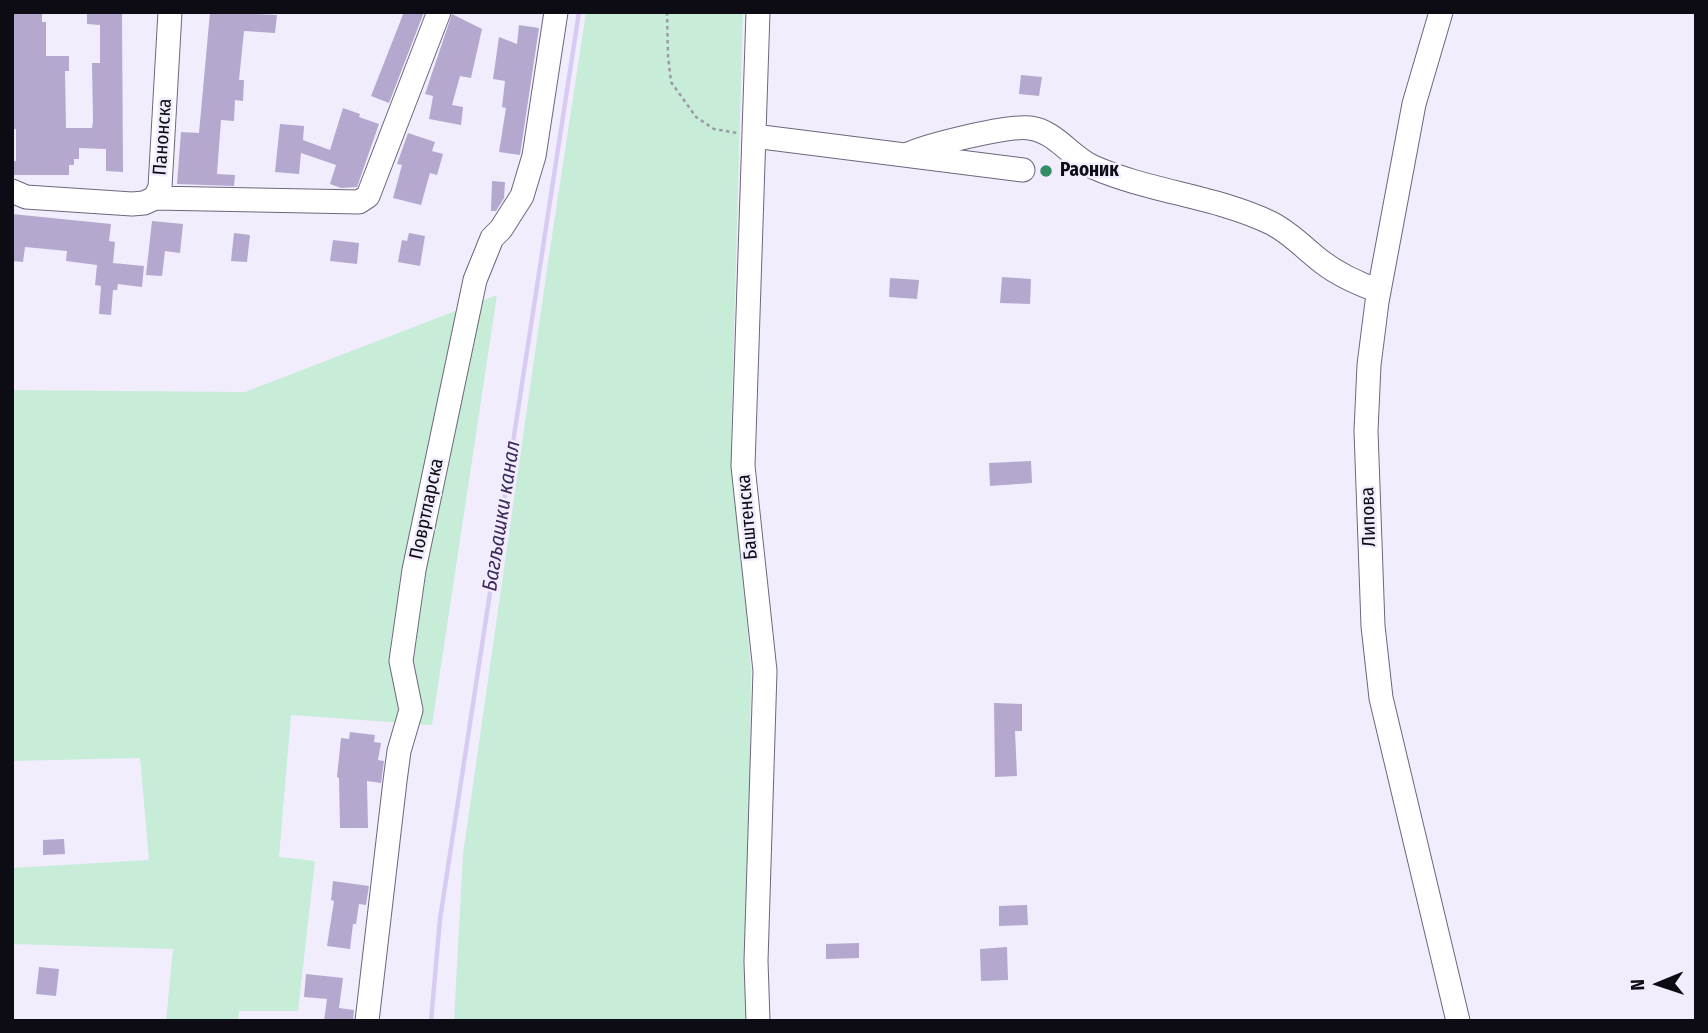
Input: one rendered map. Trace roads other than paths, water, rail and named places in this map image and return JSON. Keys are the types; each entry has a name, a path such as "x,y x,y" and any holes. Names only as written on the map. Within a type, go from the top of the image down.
{"street":[{"name":"Панонска","path":"12,191 26,197 132,204 148,203 155,198 160,187 170,12"},
{"path":"155,198 347,204 359,202 368,196 439,12"},
{"name":"Повртларска","path":"367,1021 394,781 399,751 411,710 401,661 414,570 475,280 492,238 522,196 534,156 556,12"},
{"name":"Баштенска","path":"758,12 743,466 765,671 756,961 758,1021"},
{"name":"Липова","path":"1441,12 1414,104 1379,291 1369,365 1366,431 1376,660 1389,736 1458,1021"},
{"path":"906,155 960,139 1020,127 1035,128 1093,167 1270,223 1291,236 1328,267 1379,291"},
{"path":"754,136 1023,170"}],"waterway":[{"name":"Багљашки канал","path":"431,1021 440,919 579,12"}],"place":[{"name":"Раоник","path":"1046,171"}]}
